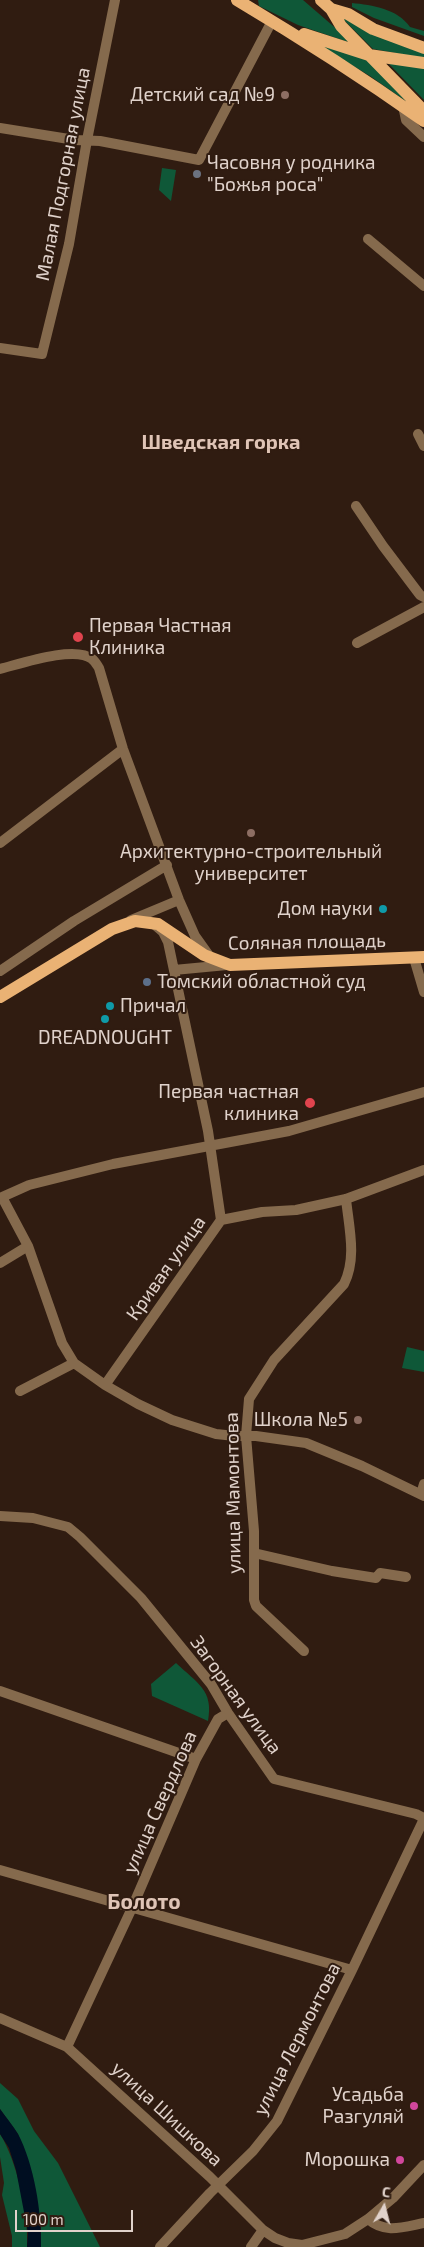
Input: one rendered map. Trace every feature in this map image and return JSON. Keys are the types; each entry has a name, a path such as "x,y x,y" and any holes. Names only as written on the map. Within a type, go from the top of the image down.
{"main road":[{"path":"237,0 277,23 424,121"},
{"path":"325,3 373,29 424,48"},
{"path":"325,3 341,26 424,111"},
{"path":"277,23 324,42 369,55 424,63"},
{"path":"0,997 123,924 135,920 148,921"},
{"name":"Соляная площадь","path":"148,921 168,929 212,959 230,965 419,958"}],"street":[{"name":"Малая Подгорная улица","path":"0,348 42,354 69,244 87,140 115,0"},
{"path":"0,128 87,140 100,140 199,160 277,23"},
{"path":"403,106 406,120 424,137"},
{"path":"368,239 424,286"},
{"path":"418,434 424,446"},
{"path":"356,506 388,553 420,595 424,597"},
{"path":"358,642 424,607"},
{"path":"0,669 42,658 73,654 91,658 99,668 123,749 179,900 195,936 212,959"},
{"path":"0,844 123,749"},
{"path":"0,971 74,921 167,865"},
{"path":"123,924 179,900"},
{"path":"148,921 163,932 168,942 210,1145 221,1220"},
{"path":"419,958 424,992"},
{"path":"174,970 230,965"},
{"path":"423,1491 306,1443 216,1434 172,1420 138,1404 105,1385 74,1363 62,1343 28,1246 1,1198 29,1185 114,1164 289,1131 424,1092"},
{"name":"Кривая улица","path":"105,1385 221,1220 262,1212 296,1210 346,1199 424,1170"},
{"name":"улица Мамонтова","path":"304,1651 256,1606 253,1594 254,1531 246,1436 249,1399 274,1360 344,1284 350,1271 352,1255 346,1199"},
{"path":"0,1263 28,1246"},
{"path":"20,1391 74,1363"},
{"name":"Загорная улица","path":"0,1516 33,1518 68,1527 80,1537 141,1598 211,1684 228,1713 274,1779 416,1814 424,1819"},
{"path":"254,1554 376,1578 380,1573 406,1577"},
{"path":"0,1691 196,1759"},
{"name":"улица Свердлова","path":"67,2047 132,1908 196,1759 218,1719 228,1713"},
{"name":"улица Лермонтова","path":"160,2247 253,2151 276,2121 352,1970 424,1819"},
{"path":"0,1870 352,1970"},
{"name":"улица Шишкова","path":"0,2018 67,2047 218,2185 263,2230 282,2241 302,2246"},
{"path":"302,2246 344,2234 368,2219 393,2198 424,2165"},
{"path":"368,2219 377,2227 398,2227 424,2223"},
{"path":"251,2247 263,2230"}],"green space":[{"path":"258,0 303,0 354,44 298,25 259,6"},
{"path":"352,3 368,5 392,12 410,27 424,31 424,36 374,18 352,7"},
{"path":"338,14 424,53 424,58 373,49"},
{"path":"312,41 365,58 417,109 370,76"},
{"path":"388,63 424,68 424,100"},
{"path":"162,168 176,170 171,201 159,190"},
{"path":"407,1347 424,1351 424,1372 402,1368"},
{"path":"176,1663 197,1682 206,1694 209,1710 208,1721 152,1696 151,1684"},
{"path":"0,2083 18,2099 34,2131 58,2163 100,2247 41,2247 41,2225 28,2161 18,2134 0,2109"},
{"path":"0,2134 12,2159 21,2189 26,2220 27,2247 12,2247 12,2236 2,2195 4,2183 0,2157"}],"water":[{"path":"0,2109 18,2134 33,2174 40,2219 41,2247 27,2247 28,2233 16,2170 9,2148 0,2134"}],"place":[{"name":"Детский сад №9","path":"285,95"},
{"name":"Часовня у родника \"Божья роса\"","path":"197,174"},
{"name":"Первая Частная Клиника","path":"78,637"},
{"name":"Архитектурно-строительный университет","path":"251,833"},
{"name":"Дом науки","path":"383,909"},
{"name":"Томский областной суд","path":"147,982"},
{"name":"Причал","path":"110,1006"},
{"name":"DREADNOUGHT","path":"105,1019"},
{"name":"Первая частная клиника","path":"310,1103"},
{"name":"Школа №5","path":"358,1420"},
{"name":"Усадьба Разгуляй","path":"414,2106"},
{"name":"Морошка","path":"400,2160"}],"district":[{"name":"Шведская горка","path":"221,442"},
{"name":"Болото","path":"144,1902"}]}
